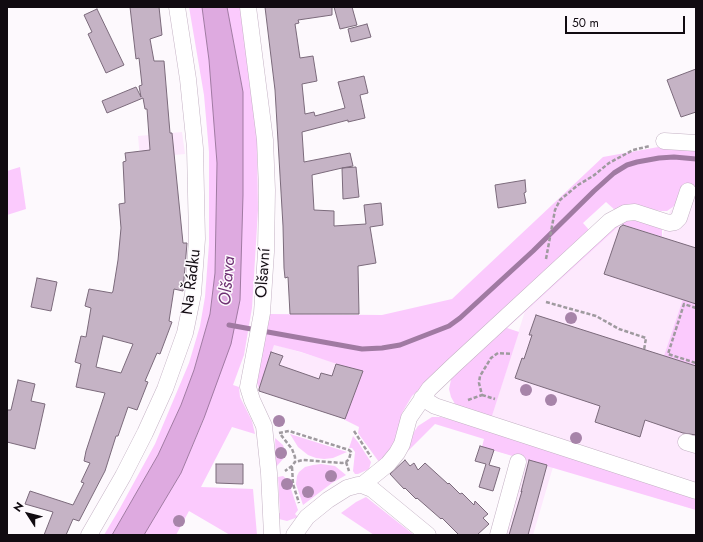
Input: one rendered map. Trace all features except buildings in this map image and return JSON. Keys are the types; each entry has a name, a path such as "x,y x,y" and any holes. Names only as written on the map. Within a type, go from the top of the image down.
{"street":[{"name":"Na Řádku","path":"89,535 123,476 165,389 185,333 193,294 197,239 196,148 188,79 177,7"},
{"name":"Olšavní","path":"248,7 265,140 267,190 262,313 248,386 252,400 264,426 269,473 272,530"},
{"path":"664,141 696,143"},
{"path":"362,485 388,464 397,454 402,444 409,418 422,398 453,366 610,221 625,213 635,212 669,223 677,221 688,191"},
{"path":"422,398 435,406 696,491"},
{"path":"498,535 518,462"},
{"path":"272,530 277,529 286,532 294,531 328,500 343,489 362,485 372,489 428,535"}],"path":[{"path":"545,262 555,210 560,200 578,185 594,176 609,163 633,150 652,146 664,141"},
{"path":"534,291 542,301 596,316 620,329 646,338 644,350"},
{"path":"696,308 684,304 668,354 696,363"},
{"path":"482,395 480,376 490,358 498,353 512,354"},
{"path":"450,411 455,404 482,395 495,399"},
{"path":"279,433 289,431 349,450 351,452 349,459 342,463 303,460 295,462"},
{"path":"354,431 374,461 378,472"},
{"path":"292,466 293,484 301,510 300,527"}],"shaded area":[{"path":"189,7 202,7 209,60 217,163 215,273 210,314 194,370 181,405 158,455 112,535 104,535 155,444 189,363 200,326 205,297 209,244 209,152 204,95"},
{"path":"227,7 241,7 252,83 257,139 258,210 252,308 244,355 233,385 239,387 240,397 252,421 255,434 232,427 201,487 253,489 257,535 230,535 189,511 176,535 144,535 181,473 204,419 243,92"},
{"path":"182,132 185,154 140,158 138,136"},
{"path":"664,146 696,147 696,189 683,185 677,203 667,211 640,207 615,210 606,202 583,223 590,231 412,396 402,413 395,444 379,462 358,433 359,427 345,420 346,367 274,345 259,389 256,380 269,314 382,315 452,299 603,157"},
{"path":"20,167 26,209 7,215 7,171"},
{"path":"683,185 696,189 696,510 553,467 533,535 502,535 524,459 482,447 525,311 621,224 662,237 670,211 677,203"},
{"path":"626,218 660,226 662,230 662,237 621,224 507,328 519,332 491,419 455,404 449,389 452,375 521,310"},
{"path":"683,299 696,304 696,366 664,356"},
{"path":"273,344 363,371 345,419 258,391"},
{"path":"432,417 441,417 488,430 696,497 696,510 482,447 484,439 435,424 408,451 410,441 418,426"},
{"path":"290,434 347,452 333,458 316,458 308,455 298,447"},
{"path":"353,436 371,462 369,469 358,474 355,474 353,471 355,452 352,448 349,448"},
{"path":"275,438 283,445 285,452 283,459 276,467"},
{"path":"321,464 335,466 346,475 332,483 303,505 296,484 297,476 305,467"},
{"path":"283,476 288,480 298,510 295,514 298,517 287,521 279,519 277,513 280,513 278,477"},
{"path":"366,497 414,535 374,535 341,513"}],"water":[{"name":"Olšava","path":"202,7 227,7 243,92 243,195 240,300 231,344 204,418 181,473 144,535 112,535 158,455 181,405 194,370 210,314 215,273 217,163 209,60"}],"waterway":[{"path":"229,325 362,349 400,345 449,326 460,318 533,251 614,173 627,165 659,158 674,157 696,159"}]}
